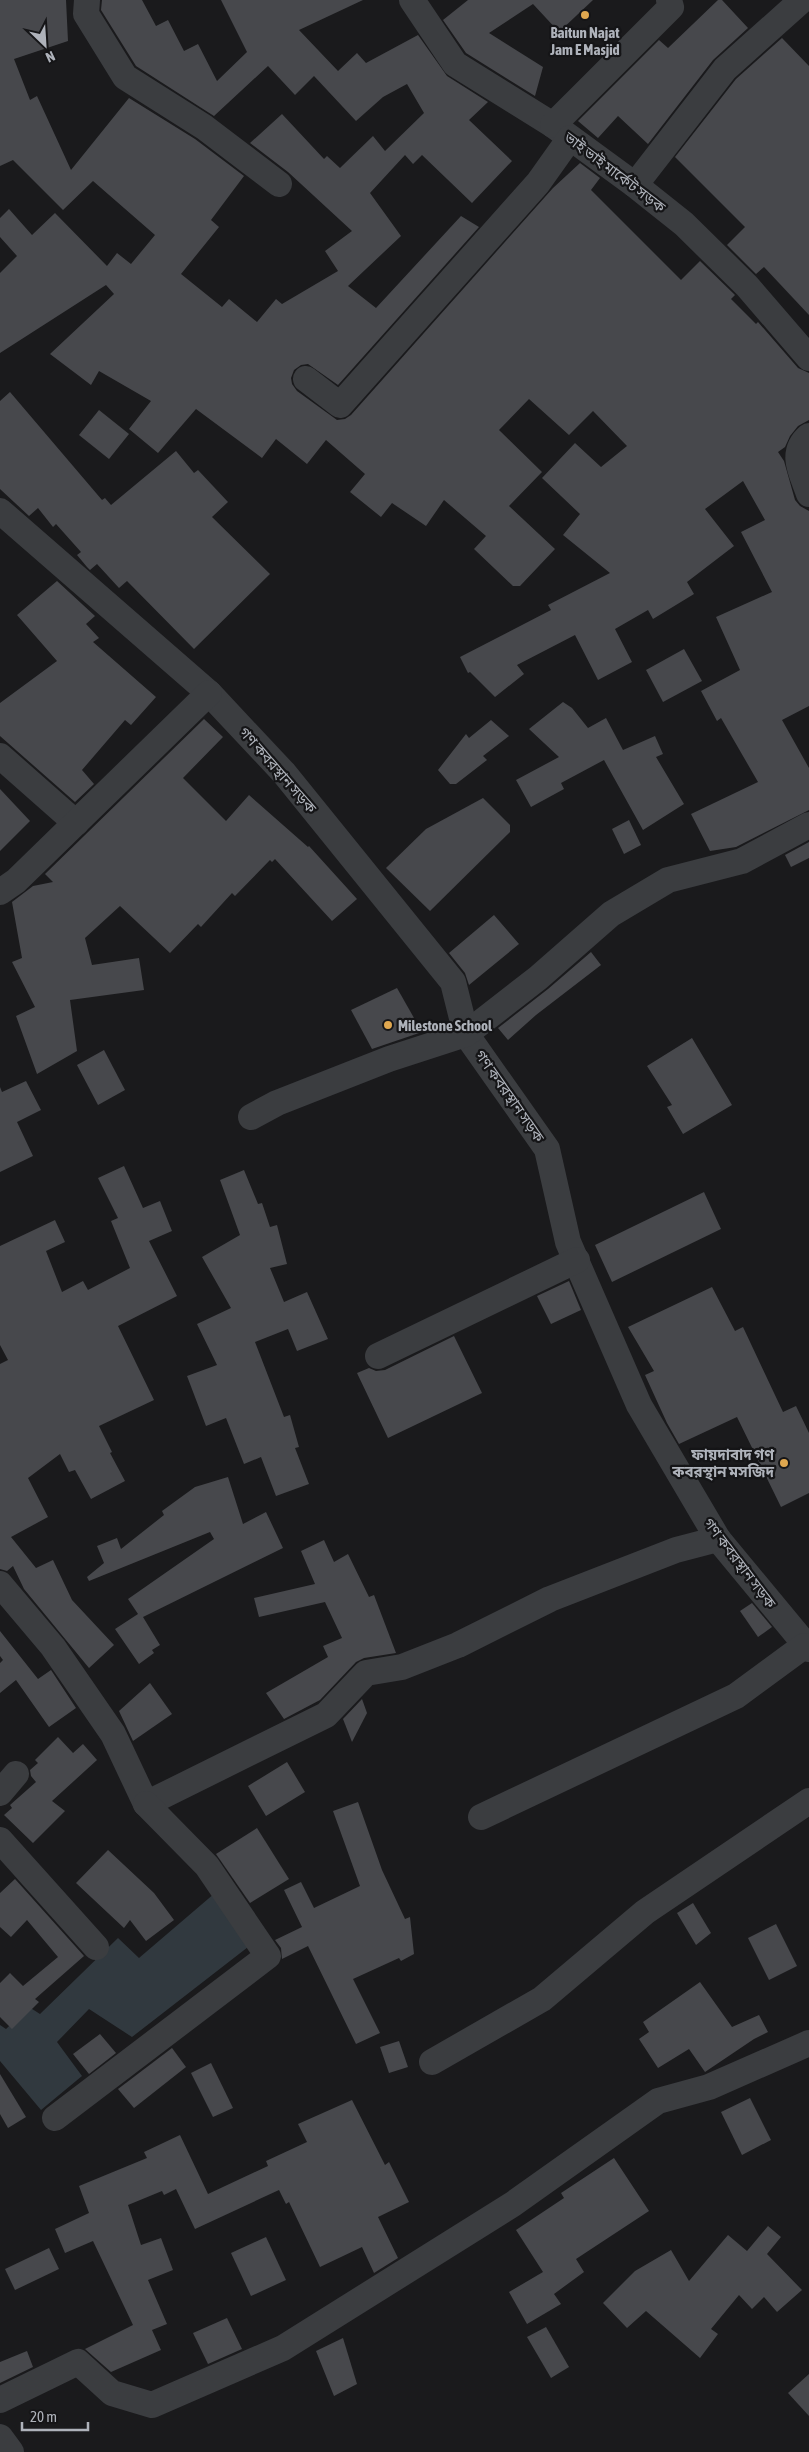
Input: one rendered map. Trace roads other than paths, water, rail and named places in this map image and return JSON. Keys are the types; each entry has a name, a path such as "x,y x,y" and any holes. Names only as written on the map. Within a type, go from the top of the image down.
{"street":[{"path":"87,0 86,14 125,77 204,128 279,184"},
{"name":"ভাই ভাই মার্কেট সড়ক","path":"412,0 455,64 561,132 684,224 731,268 809,358"},
{"path":"306,379 340,405 538,183 561,132 671,7 669,0"},
{"path":"635,186 725,69 775,22 802,0"},
{"path":"809,436 797,451 798,462 809,494"},
{"name":"গণ কবরস্থান সড়ক","path":"0,511 209,693 284,773 453,982 466,1034 547,1149 568,1242 640,1405 718,1539 807,1647"},
{"path":"0,892 16,882 209,693"},
{"path":"0,756 76,823"},
{"path":"250,1117 277,1103 389,1059 466,1034 538,978 611,914 668,880 742,861 809,825"},
{"path":"378,1356 577,1260"},
{"path":"146,1804 326,1715 366,1673 410,1664 458,1645 550,1599 676,1550 718,1539"},
{"path":"0,1584 53,1647 113,1734 146,1804 207,1866 268,1956 55,2118"},
{"path":"481,1817 736,1696 807,1647"},
{"path":"432,2062 542,1999 644,1912 809,1801"},
{"path":"0,1840 96,1947"},
{"path":"0,2400 78,2362 112,2393 152,2405 283,2348 513,2204 658,2101 709,2087 809,2043"},
{"path":"0,2437 10,2452"}],"place":[{"name":"Baitun Najat Jam E Masjid","path":"585,15"},
{"name":"Milestone School","path":"388,1025"},
{"name":"ফায়দাবাদ গণ কবরস্থান মসজিদ","path":"784,1463"}]}
